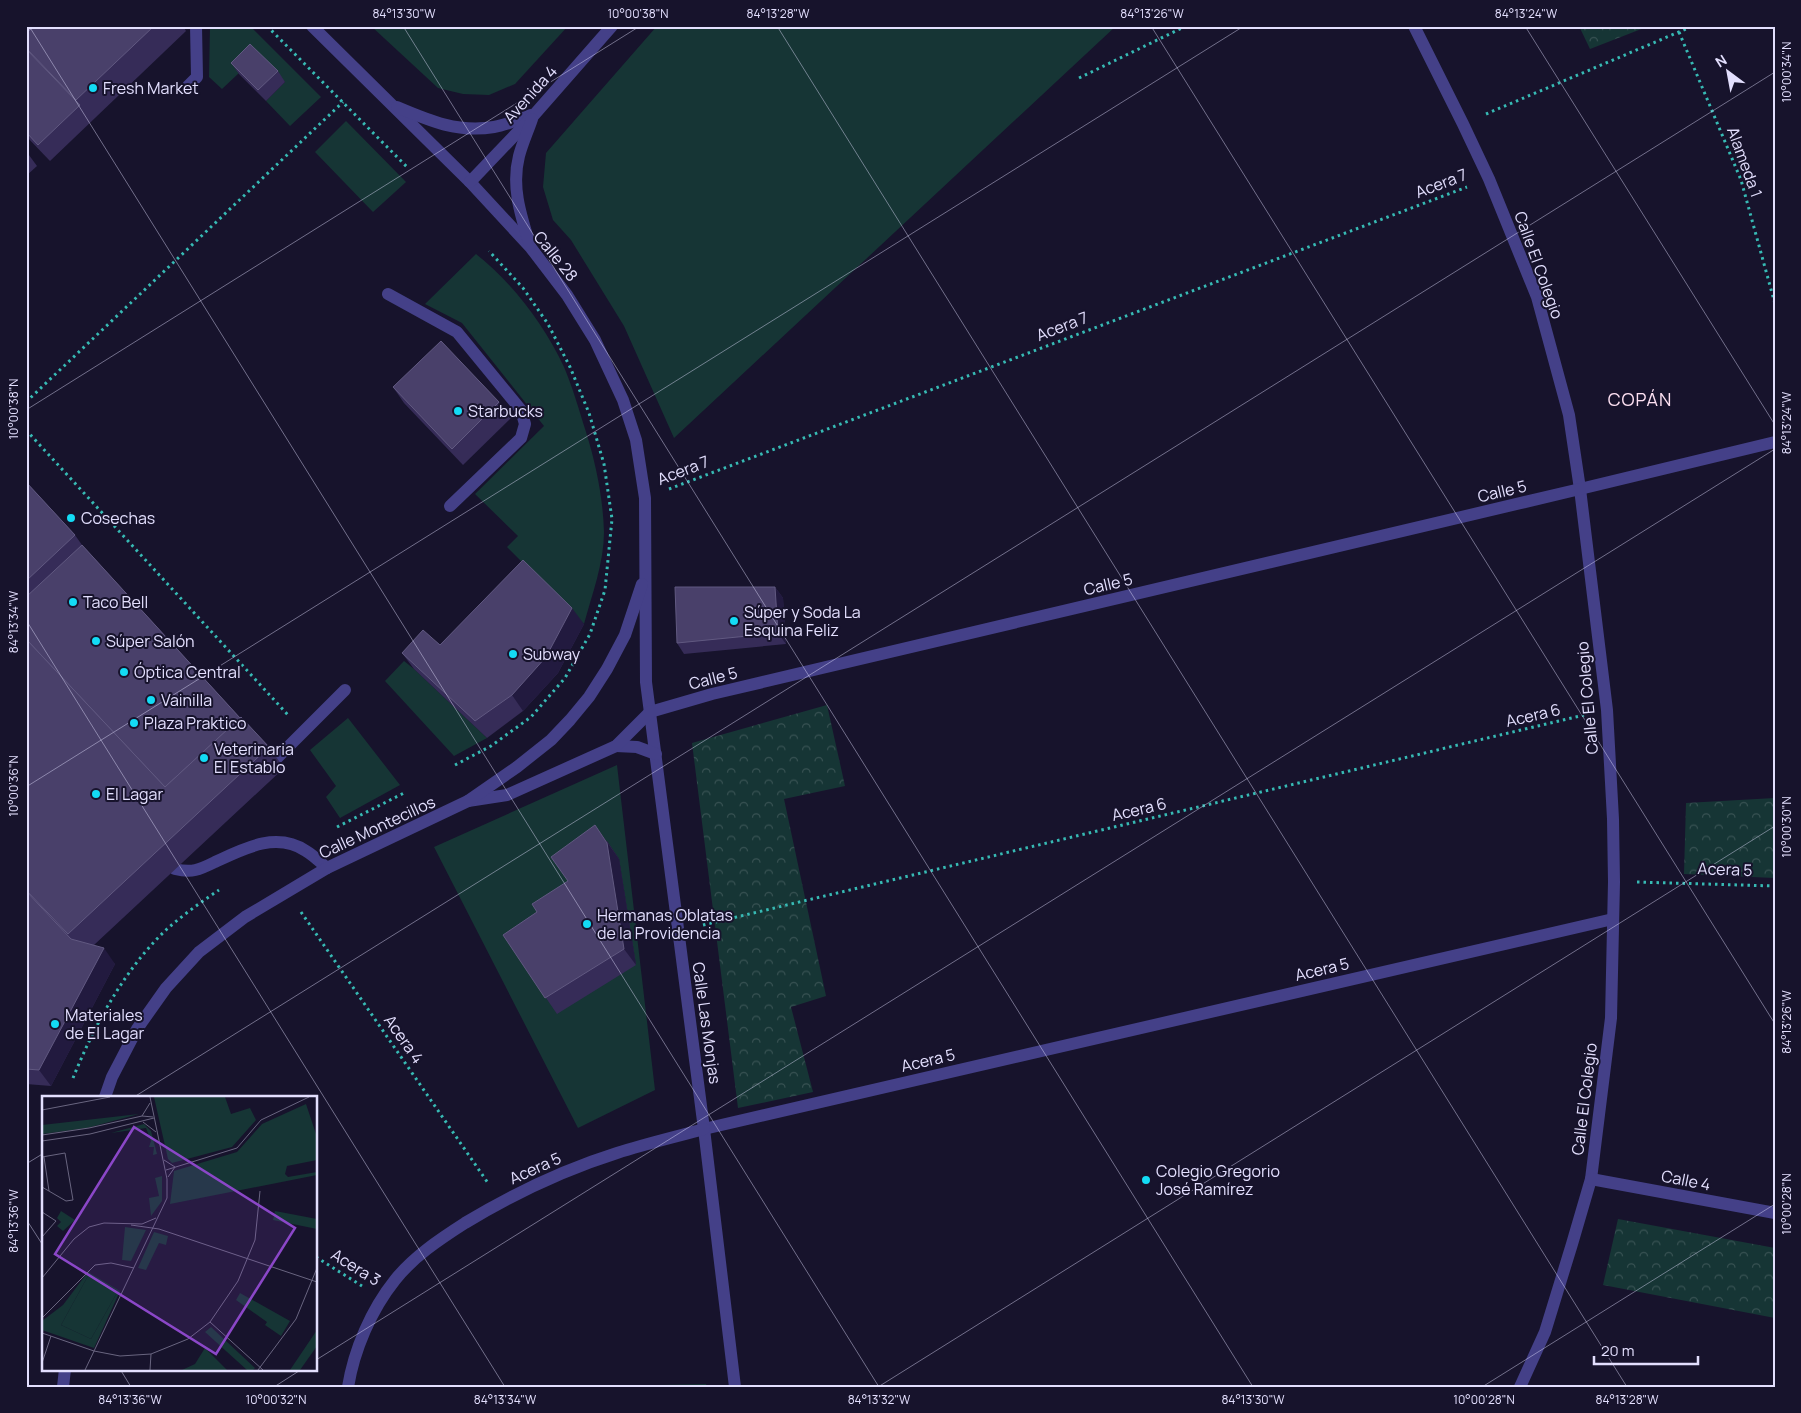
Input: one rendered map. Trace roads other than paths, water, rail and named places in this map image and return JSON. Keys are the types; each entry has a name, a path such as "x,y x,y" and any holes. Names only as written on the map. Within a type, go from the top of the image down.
{"street":[{"path":"188,86 197,77 196,26"},
{"name":"Calle 28","path":"312,26 470,182 530,248 567,295 595,340 623,400 636,440 645,498 645,574"},
{"name":"Avenida 4","path":"470,182 534,114 612,26"},
{"name":"Calle El Colegio","path":"1414,26 1489,179 1537,297 1569,415 1607,710 1613,819 1614,882 1611,1018 1591,1179 1545,1332 1520,1387"},
{"path":"392,105 438,124 468,130 496,127 534,114"},
{"path":"530,248 518,207 516,182 519,157 534,114"},
{"path":"388,294 457,332 520,410 523,417 525,424 521,438 450,506"},
{"name":"Calle 5","path":"468,802 507,795 616,746 650,712 712,694 1775,442"},
{"name":"Calle Las Monjas","path":"645,574 646,682 704,1129 735,1387"},
{"name":"Calle Montecillos","path":"105,1096 112,1077 137,1029 166,988 199,952 245,917 327,868 468,802 551,740 589,697 625,635 645,574"},
{"path":"276,759 345,690"},
{"path":"616,746 637,747 656,754"},
{"path":"175,869 187,872 200,869 247,847 265,842 280,843 305,850 327,868"},
{"name":"Acera 5","path":"348,1387 350,1370 361,1340 382,1298 396,1279 415,1260 447,1234 501,1202 598,1160 704,1129 1613,919"},
{"name":"Calle 4","path":"1591,1179 1775,1214"},
{"path":"63,1387 65,1370"}],"place":[{"name":"Fresh Market","path":"93,88"},
{"name":"Starbucks","path":"458,411"},
{"name":"Cosechas","path":"71,518"},
{"name":"Taco Bell","path":"73,602"},
{"name":"Súper y Soda La Esquina Feliz","path":"734,621"},
{"name":"Súper Salón","path":"96,641"},
{"name":"Subway","path":"513,654"},
{"name":"Óptica Central","path":"124,672"},
{"name":"Vainilla","path":"151,700"},
{"name":"Plaza Praktico","path":"134,723"},
{"name":"Veterinaria El Establo","path":"204,758"},
{"name":"El Lagar","path":"96,794"},
{"name":"Hermanas Oblatas de la Providencia","path":"587,924"},
{"name":"Materiales de El Lagar","path":"55,1024"},
{"name":"Colegio Gregorio José Ramírez","path":"1146,1180"}],"district":[{"name":"COPÁN","path":"1640,400"}]}
